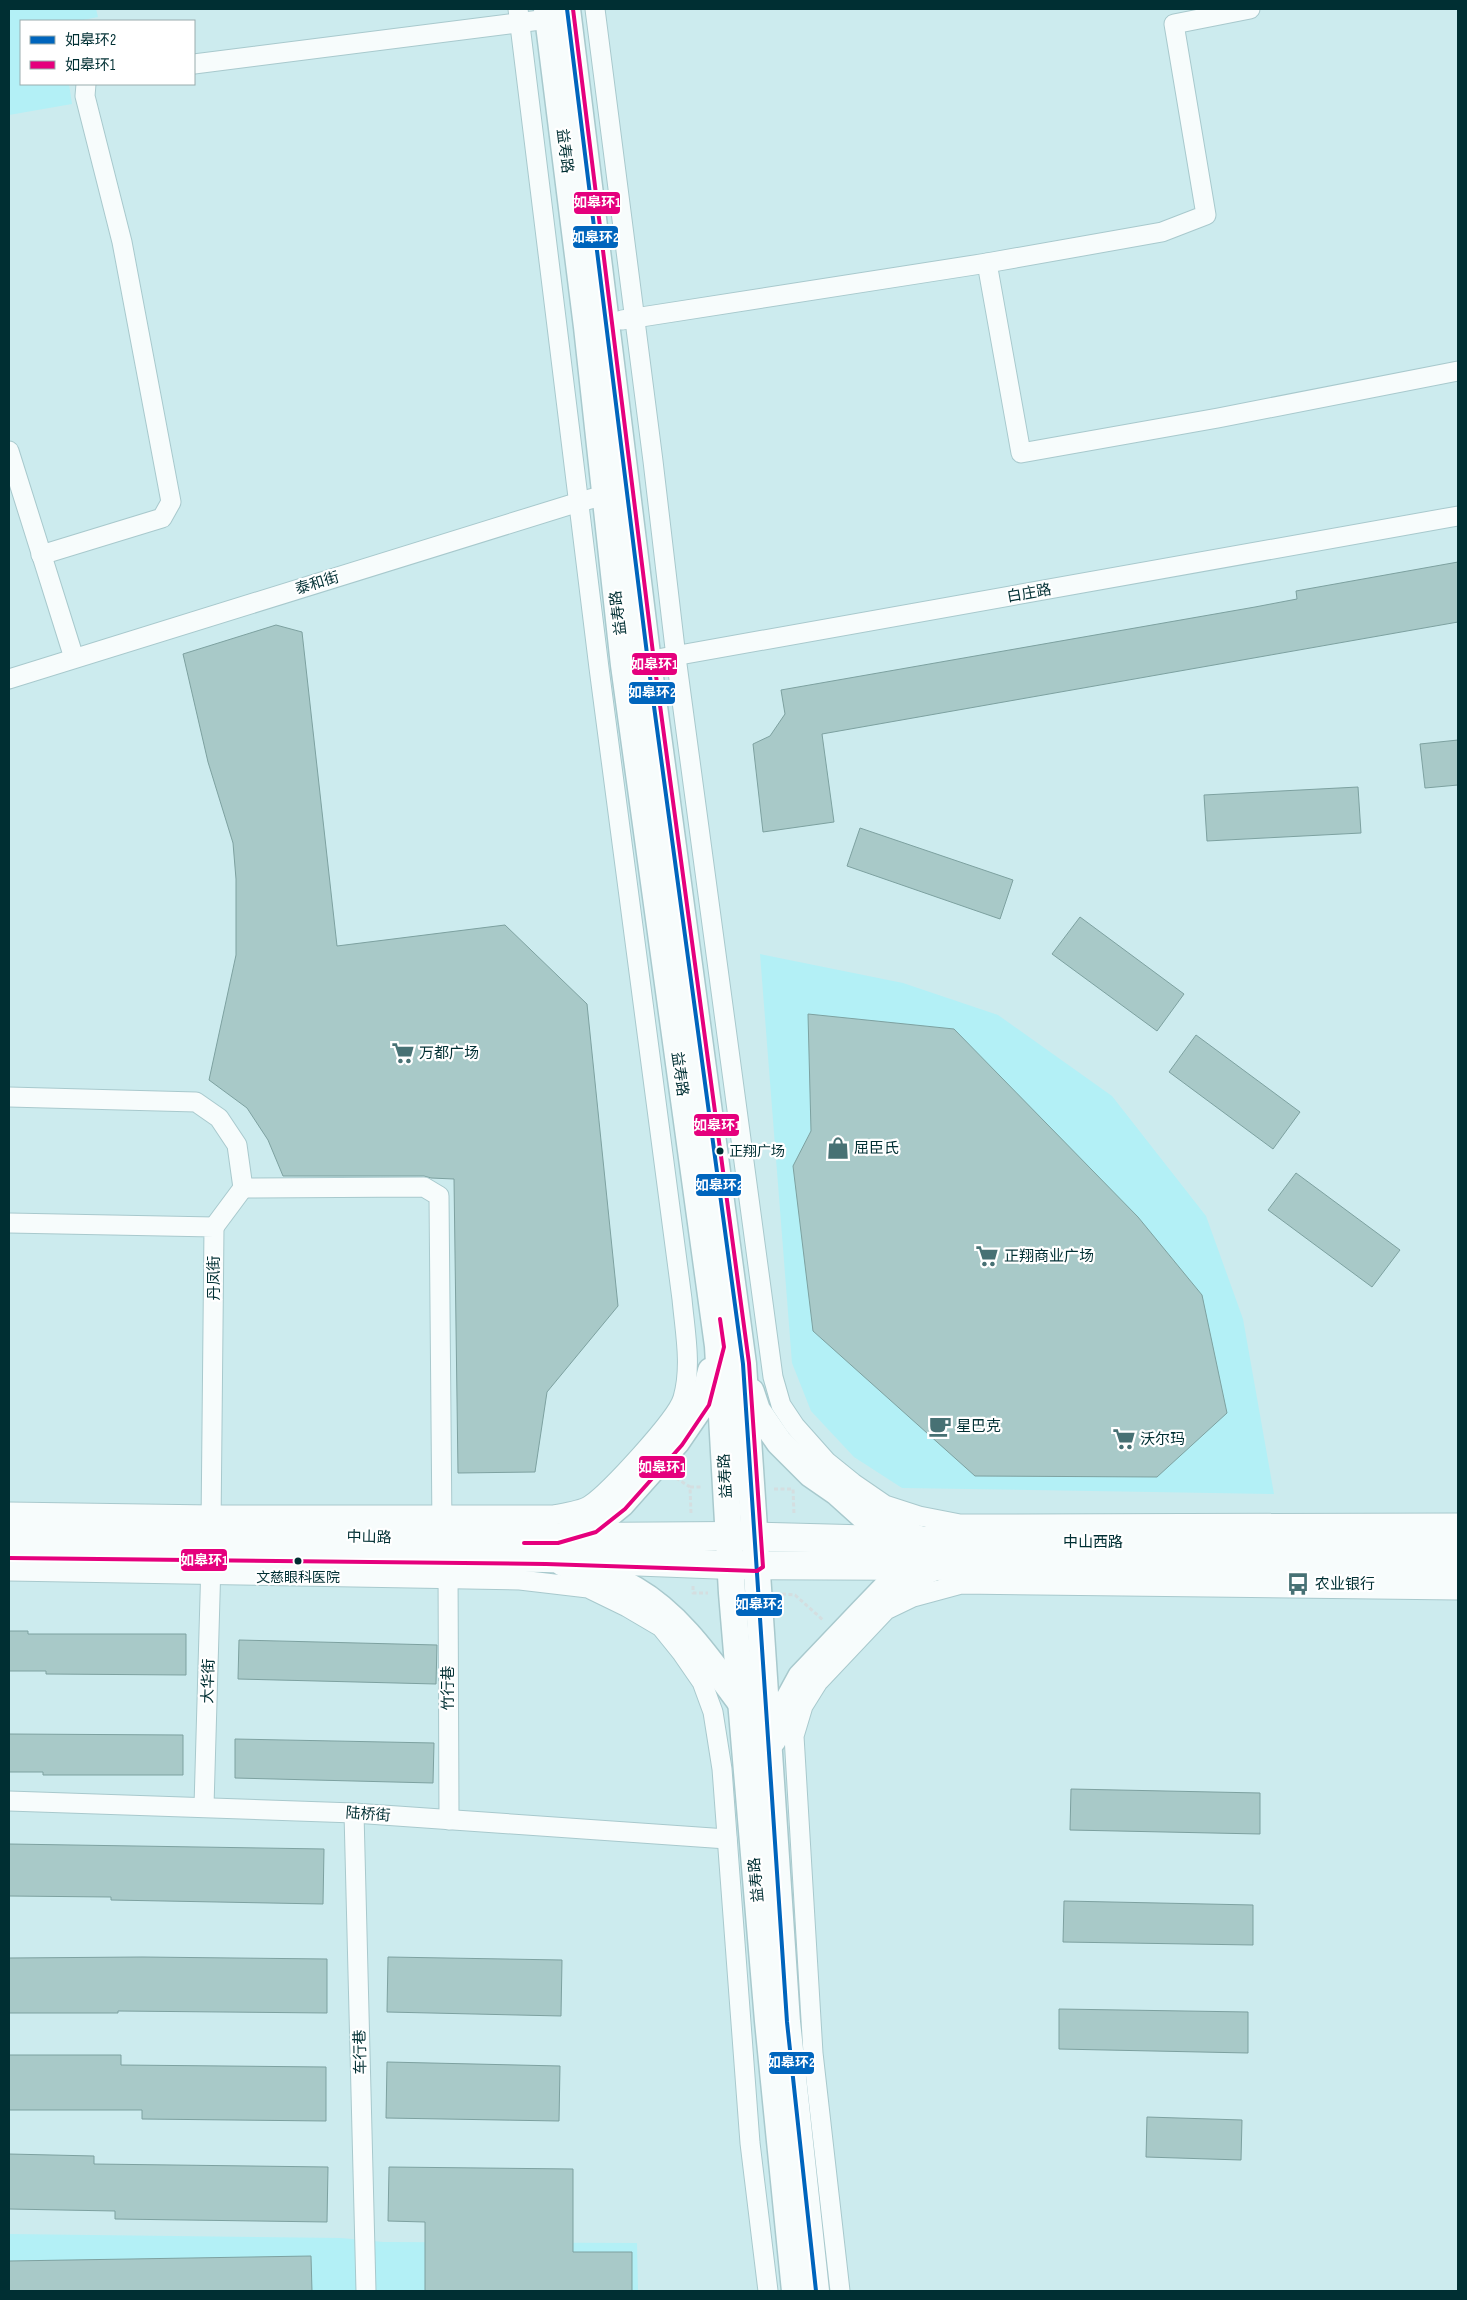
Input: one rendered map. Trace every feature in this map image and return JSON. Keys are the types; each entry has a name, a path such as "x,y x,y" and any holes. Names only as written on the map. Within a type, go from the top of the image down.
{"main road":[{"name":"益寿路","path":"554,12 597,325 615,493 624,665 718,1346 728,1536 741,1704 768,2021 796,2291"},
{"name":"益寿路","path":"624,665 743,1364 787,2022 816,2291"},
{"path":"551,1548 592,1527 621,1504 677,1442 703,1403 718,1346"},
{"path":"743,1364 757,1410 779,1442 811,1474 837,1492 868,1520 926,1541"},
{"name":"中山路","path":"9,1532 211,1545"},
{"name":"中山路","path":"9,1552 211,1545 551,1548 728,1536"},
{"name":"中山西路","path":"728,1536 926,1541 1458,1543"},
{"path":"551,1548 596,1573 635,1590 670,1617 705,1656 741,1704"},
{"name":"中山路","path":"551,1548 730,1565"},
{"name":"中山西路","path":"730,1565 1458,1568"},
{"path":"770,1747 783,1710 801,1678 885,1589 937,1566"}],"street":[{"path":"595,9 676,657 773,1377 781,1405 795,1426 827,1462 885,1505 919,1516 960,1524 1458,1522"},
{"path":"597,325 987,263 1162,232 1206,215 1174,24 1250,9"},
{"path":"195,64 554,12"},
{"path":"9,1571 211,1545 445,1547 589,1506 616,1483 666,1426 683,1400 688,1365 624,665 578,502 519,16"},
{"path":"41,555 162,518 171,502 122,242 85,96 86,85"},
{"path":"987,263 1021,453 1228,416 1458,371"},
{"path":"9,451 74,658"},
{"name":"泰和街","path":"9,679 578,502 615,493"},
{"name":"白庄路","path":"624,665 1458,516"},
{"path":"9,1097 196,1102 219,1118 237,1145 243,1188 214,1227 9,1222"},
{"name":"竹行巷","path":"243,1188 424,1187 439,1196 449,1820"},
{"name":"丹凤街","path":"211,1545 214,1227"},
{"path":"9,1512 211,1545"},
{"name":"大华街","path":"204,1806 211,1545"},
{"path":"445,1547 520,1580 588,1588 627,1607 661,1628 682,1652 702,1682 713,1712 722,1769 750,2143 768,2291"},
{"path":"840,2291 813,2054 794,1736 803,1706 818,1682 886,1610 913,1597 961,1584 1458,1590"},
{"name":"陆桥街","path":"9,1801 204,1806 354,1813 727,1839"},
{"name":"车行巷","path":"354,1813 366,2291"}],"shaded area":[{"path":"9,9 96,9 98,17 83,20 20,20 20,85 69,85 72,104 9,115"},
{"name":"正翔广场","path":"760,954 903,983 998,1015 1112,1096 1206,1216 1243,1319 1274,1494 902,1488 854,1457 811,1411 792,1363"},
{"path":"9,2234 341,2238 383,2242 637,2243 638,2291 9,2291"}],"building":[{"path":"1458,562 1458,622 822,734 834,822 763,832 753,744 770,736 785,714 781,690 1255,607 1297,599 1296,591"},
{"name":"万都广场","path":"276,625 302,632 337,946 505,925 587,1004 618,1306 547,1392 535,1472 458,1473 454,1179 424,1176 283,1176 268,1140 247,1108 209,1080 236,955 236,879 233,843 208,762 183,654"},
{"path":"1458,740 1458,785 1425,788 1420,744"},
{"path":"1358,787 1361,833 1207,841 1204,795"},
{"path":"860,828 1013,880 1000,919 847,866"},
{"path":"1080,917 1184,994 1157,1031 1052,954"},
{"name":"正翔广场","path":"808,1014 954,1029 1138,1217 1202,1295 1227,1413 1157,1477 975,1476 813,1331 793,1166 811,1131"},
{"path":"1196,1035 1300,1112 1273,1149 1169,1072"},
{"path":"1296,1173 1400,1250 1372,1287 1268,1210"},
{"path":"9,1631 28,1631 28,1634 186,1634 186,1675 46,1674 46,1671 9,1671"},
{"path":"239,1640 437,1645 436,1684 238,1679"},
{"path":"9,1734 183,1735 183,1775 43,1775 43,1772 9,1772"},
{"path":"235,1739 434,1743 433,1783 235,1778"},
{"path":"1071,1789 1260,1793 1260,1834 1070,1830"},
{"path":"9,1844 324,1849 323,1904 111,1900 111,1897 9,1896"},
{"path":"1064,1901 1253,1905 1253,1945 1063,1942"},
{"path":"388,1957 562,1960 561,2016 387,2012"},
{"path":"9,1958 327,1959 327,2013 118,2011 118,2013 9,2013"},
{"path":"1059,2009 1248,2012 1248,2053 1059,2049"},
{"path":"9,2055 121,2055 121,2065 326,2067 326,2121 142,2119 142,2110 9,2110"},
{"path":"387,2062 560,2066 559,2121 386,2118"},
{"path":"1147,2117 1242,2120 1241,2160 1146,2157"},
{"path":"9,2154 94,2156 94,2164 328,2167 327,2222 115,2219 115,2211 9,2209"},
{"path":"389,2167 573,2169 573,2252 632,2252 632,2291 425,2291 425,2222 388,2221"},
{"path":"311,2256 312,2291 9,2291 9,2261"}],"transit line":[{"name":"如皋环2","path":"567,9 648,662 743,1364 787,2022 816,2291"},
{"name":"如皋环1","path":"9,1558 546,1564 757,1571 763,1567 749,1363 654,661 573,9"},
{"name":"如皋环1","path":"524,1543 558,1543 596,1532 625,1509 682,1445 709,1405 724,1347 720,1319"}],"place":[{"name":"万都广场","path":"403,1053"},
{"name":"屈臣氏","path":"838,1148"},
{"name":"正翔广场","path":"720,1151"},
{"name":"正翔商业广场","path":"987,1256"},
{"name":"星巴克","path":"940,1426"},
{"name":"沃尔玛","path":"1124,1439"},
{"name":"文慈眼科医院","path":"298,1561"},
{"name":"农业银行","path":"1298,1584"}]}
